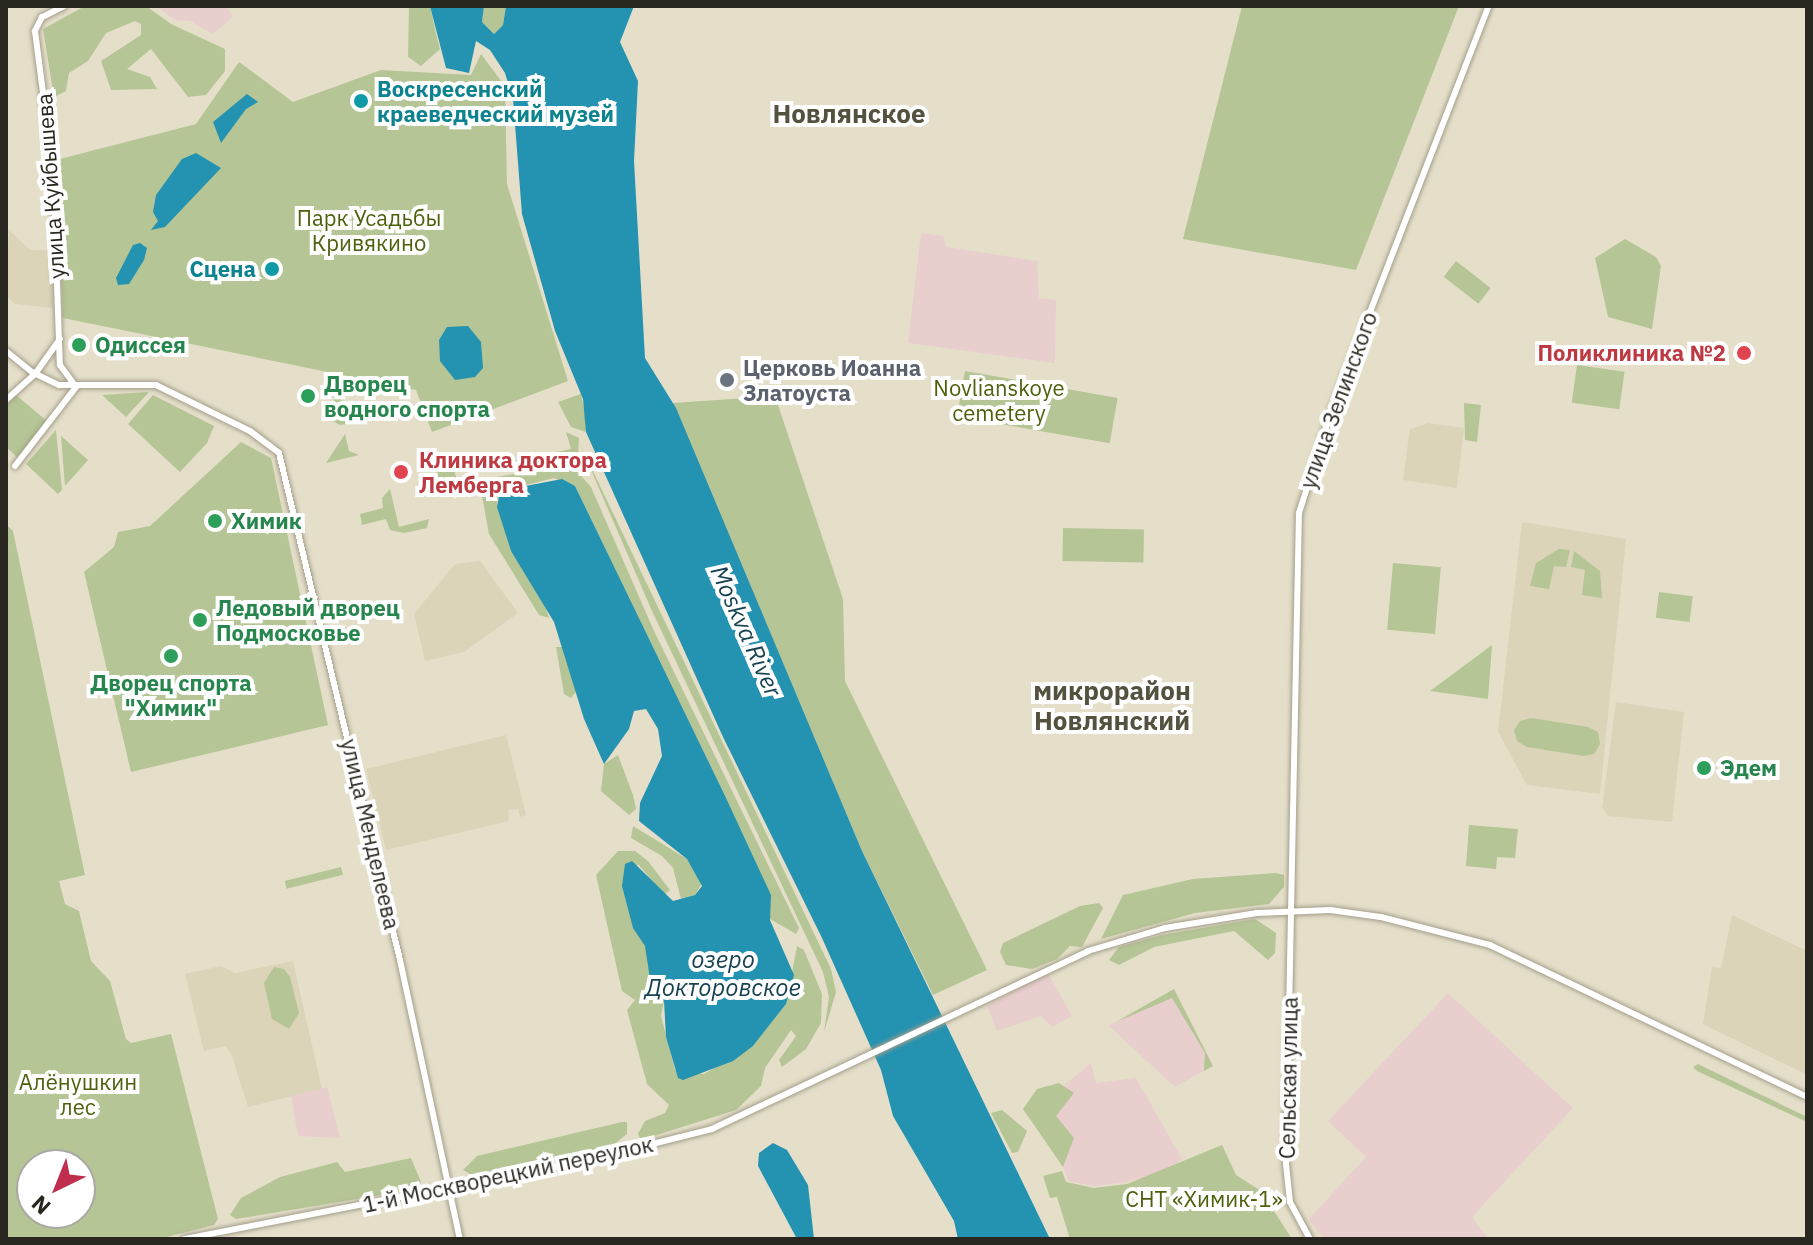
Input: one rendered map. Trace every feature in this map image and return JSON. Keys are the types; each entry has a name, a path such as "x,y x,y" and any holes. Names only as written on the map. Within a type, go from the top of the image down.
{"street":[{"name":"улица Куйбышева","path":"64,6 42,17 35,31 53,169 62,370 76,387"},
{"name":"улица Зелинского","path":"1291,912 1296,557 1304,486 1489,6"},
{"path":"6,400 35,374 60,339"},
{"path":"6,351 35,374"},
{"name":"улица Менделеева","path":"35,374 76,387 156,385 270,443 288,482 460,1239"},
{"path":"15,466 76,387"},
{"name":"1-й Москворецкий переулок","path":"184,1239 682,1138 784,1099 1088,951 1165,928 1291,912 1330,910 1381,917 1460,935 1546,968 1807,1097"},
{"name":"Сельская улица","path":"1291,912 1287,1185 1293,1211 1310,1239"}],"shaded area":[{"path":"156,6 226,6 233,16 213,34 190,21 175,20"},
{"path":"9,230 30,250 52,250 53,308 15,304 6,296"},
{"path":"921,233 943,236 947,247 1037,261 1039,298 1056,300 1055,363 908,343"},
{"path":"1428,423 1464,428 1457,488 1403,480 1410,429"},
{"path":"1522,522 1626,539 1600,794 1527,785 1498,732"},
{"path":"480,561 518,613 464,652 425,661 414,614 455,564"},
{"path":"1616,702 1684,712 1672,822 1608,816 1602,808"},
{"path":"506,735 526,815 520,817 518,809 508,810 509,821 386,850 366,769"},
{"path":"1732,915 1807,951 1807,1075 1703,1024 1712,967 1721,968"},
{"path":"293,961 322,1089 248,1107 231,1053 225,1046 204,1051 185,974 221,966 235,973"},
{"path":"1048,973 1072,1016 1052,1027 1041,1016 997,1031 987,1006"},
{"path":"1174,989 1213,1066 1175,1087 1109,1026"},
{"path":"1448,993 1573,1108 1472,1217 1488,1239 1323,1239 1309,1219 1366,1157 1328,1121"},
{"path":"1091,1063 1096,1083 1136,1078 1182,1159 1167,1171 1127,1182 1094,1186 1069,1181 1038,1107"},
{"path":"327,1087 340,1138 298,1136 291,1096"}],"green space":[{"path":"85,6 146,6 171,24 225,49 225,71 206,95 188,97 151,49 127,69 150,77 157,89 111,90 101,61 141,35 141,24 135,21 106,33 88,61 69,73 66,91 54,97 43,29"},
{"path":"409,6 430,6 440,49 421,66 408,57"},
{"path":"484,6 506,6 503,25 494,34 482,22"},
{"path":"1242,6 1459,6 1356,270 1183,239"},
{"name":"Парк Усадьбы Кривякино","path":"481,54 505,86 507,184 568,381 432,432 416,390 63,318 56,160 196,124 239,62 293,102 381,70 471,75"},
{"path":"1625,239 1656,257 1661,266 1652,329 1608,317 1595,258"},
{"path":"1456,261 1491,288 1478,304 1444,277"},
{"path":"1577,365 1625,372 1619,409 1572,403"},
{"name":"Novlianskoye cemetery","path":"965,371 1118,398 1110,443 957,416"},
{"path":"337,379 347,424 340,425 324,416 337,413 330,381"},
{"path":"149,392 126,417 102,395"},
{"path":"581,394 588,427 586,432 571,427 558,402"},
{"path":"16,395 48,422 18,458 6,447 6,405"},
{"path":"153,395 214,426 207,443 180,472 128,424"},
{"path":"775,396 843,599 845,681 987,970 933,995 862,851 673,403"},
{"path":"1464,403 1481,405 1477,442 1465,440"},
{"path":"56,430 62,490 58,494 26,464"},
{"path":"566,432 579,438 578,458 477,468 571,449"},
{"path":"345,434 349,451 359,455 326,463"},
{"path":"61,436 88,460 65,486"},
{"name":"Ледовый дворец Подмосковье","path":"241,442 271,458 328,725 131,772 84,572 114,547 118,532 150,526"},
{"path":"579,442 831,969 836,992 824,1032 829,997 823,972 652,611"},
{"path":"449,452 456,477 439,480 433,454"},
{"path":"573,467 591,487 654,631 799,928 796,934 770,919 770,895 575,486 554,478 510,489 497,501 511,551 543,599 549,618 539,615 489,534 480,485 485,479"},
{"path":"390,489 399,527 429,519 427,528 404,533 390,530 386,519 362,525 360,514 383,508 382,498"},
{"name":"Алёнушкин лес","path":"6,524 13,531 85,875 59,881 65,904 79,911 91,961 110,981 126,1039 131,1043 171,1034 218,1219 214,1225 167,1237 6,1239"},
{"path":"1063,528 1144,529 1143,562 1062,561"},
{"path":"1559,549 1570,550 1566,567 1554,566 1549,589 1530,586 1536,563"},
{"path":"1574,551 1600,571 1602,598 1582,595 1585,570 1571,567"},
{"path":"1393,563 1441,567 1435,634 1387,630"},
{"path":"1659,592 1693,596 1690,622 1656,618"},
{"path":"1492,645 1488,699 1430,691"},
{"path":"556,647 564,647 576,692 571,698 564,694"},
{"path":"1531,718 1588,727 1598,732 1600,744 1594,754 1584,756 1527,747 1517,741 1514,730 1520,721"},
{"path":"618,755 636,809 629,815 601,791 604,764"},
{"path":"1469,825 1518,829 1515,858 1497,857 1496,869 1466,866"},
{"path":"633,826 687,859 702,883 695,895 681,899 673,868 662,856 631,838"},
{"path":"618,851 635,851 648,861 670,890 664,895 638,864 627,893 664,1001 661,1016 675,1070 704,1074 753,1046 786,1004 797,946 804,950 822,994 821,1023 806,1049 782,1067 779,1060 796,1036 791,1030 765,1068 761,1086 736,1110 641,1140 638,1134 645,1121 665,1113 669,1105 647,1084 627,1010 635,1000 622,991 596,875"},
{"path":"341,867 343,875 287,889 285,881"},
{"path":"1284,875 1284,887 1269,904 1195,913 1101,939 1123,895 1193,879"},
{"path":"1099,903 1103,908 1082,947 1070,946 1057,959 1032,969 1006,965 1000,952 1003,943 1080,906"},
{"path":"1255,919 1276,933 1275,953 1268,960 1234,931 1154,947 1119,965 1109,960 1119,947 1162,935"},
{"path":"274,967 284,969 290,977 299,1013 289,1029 272,1019 264,983"},
{"path":"1174,989 1213,1066 1204,1071 1205,1053 1172,998 1116,1022"},
{"path":"1698,1064 1807,1117 1807,1122 1697,1071 1693,1067"},
{"path":"1059,1083 1074,1093 1056,1116 1074,1138 1063,1167 1023,1109 1037,1089"},
{"path":"1002,1110 1027,1131 1018,1152 1012,1153 991,1113"},
{"path":"627,1122 627,1134 612,1146 472,1175 463,1170 477,1156"},
{"name":"СНТ «Химик-1»","path":"1222,1145 1236,1175 1261,1191 1292,1239 1070,1239 1057,1197 1050,1198 1043,1176 1062,1171 1066,1182 1094,1188 1127,1184"},
{"path":"411,1158 421,1182 418,1189 236,1219 230,1215 241,1198 280,1177 337,1162 345,1172"}],"water":[{"name":"Moskva River","path":"430,6 484,6 482,22 494,34 503,25 506,6 634,6 620,42 638,81 634,161 645,358 676,408 862,851 1050,1239 958,1239 954,1221 893,1116 881,1070 822,938 723,737 586,432 583,399 555,331 522,214 513,99 505,73 490,50 476,41 469,73 446,68"},
{"path":"247,94 258,102 246,109 221,143 213,122"},
{"path":"196,153 221,168 165,227 151,230 158,221 153,212 156,195 182,159"},
{"path":"140,243 147,248 144,260 129,284 118,285 116,278 133,245"},
{"path":"468,326 481,342 483,368 475,377 455,380 440,361 439,340 447,327"},
{"name":"озеро Докторовское","path":"562,479 575,486 726,798 771,895 770,920 794,975 786,1004 753,1046 733,1061 683,1080 678,1078 666,1037 664,1001 650,979 645,946 633,928 622,886 625,864 632,861 673,901 695,895 702,886 687,859 639,821 640,803 662,756 658,729 646,709 634,711 629,729 604,764 584,719 554,622 511,551 497,507 499,497 510,489"},
{"path":"773,1143 787,1150 808,1185 814,1239 797,1239 758,1166 759,1153"}],"place":[{"name":"Воскресенский краеведческий музей","path":"361,101"},
{"name":"Сцена","path":"272,269"},
{"name":"Одиссея","path":"79,345"},
{"name":"Поликлиника №2","path":"1744,353"},
{"name":"Церковь Иоанна Златоуста","path":"727,380"},
{"name":"Дворец водного спорта","path":"308,396"},
{"name":"Клиника доктора Лемберга","path":"401,472"},
{"name":"Химик","path":"215,521"},
{"name":"Ледовый дворец Подмосковье","path":"200,620"},
{"name":"Дворец спорта \"Химик\"","path":"171,656"},
{"name":"Эдем","path":"1704,768"}],"district":[{"name":"Новлянское","path":"849,114"},
{"name":"микрорайон Новлянский","path":"1112,706"}]}
